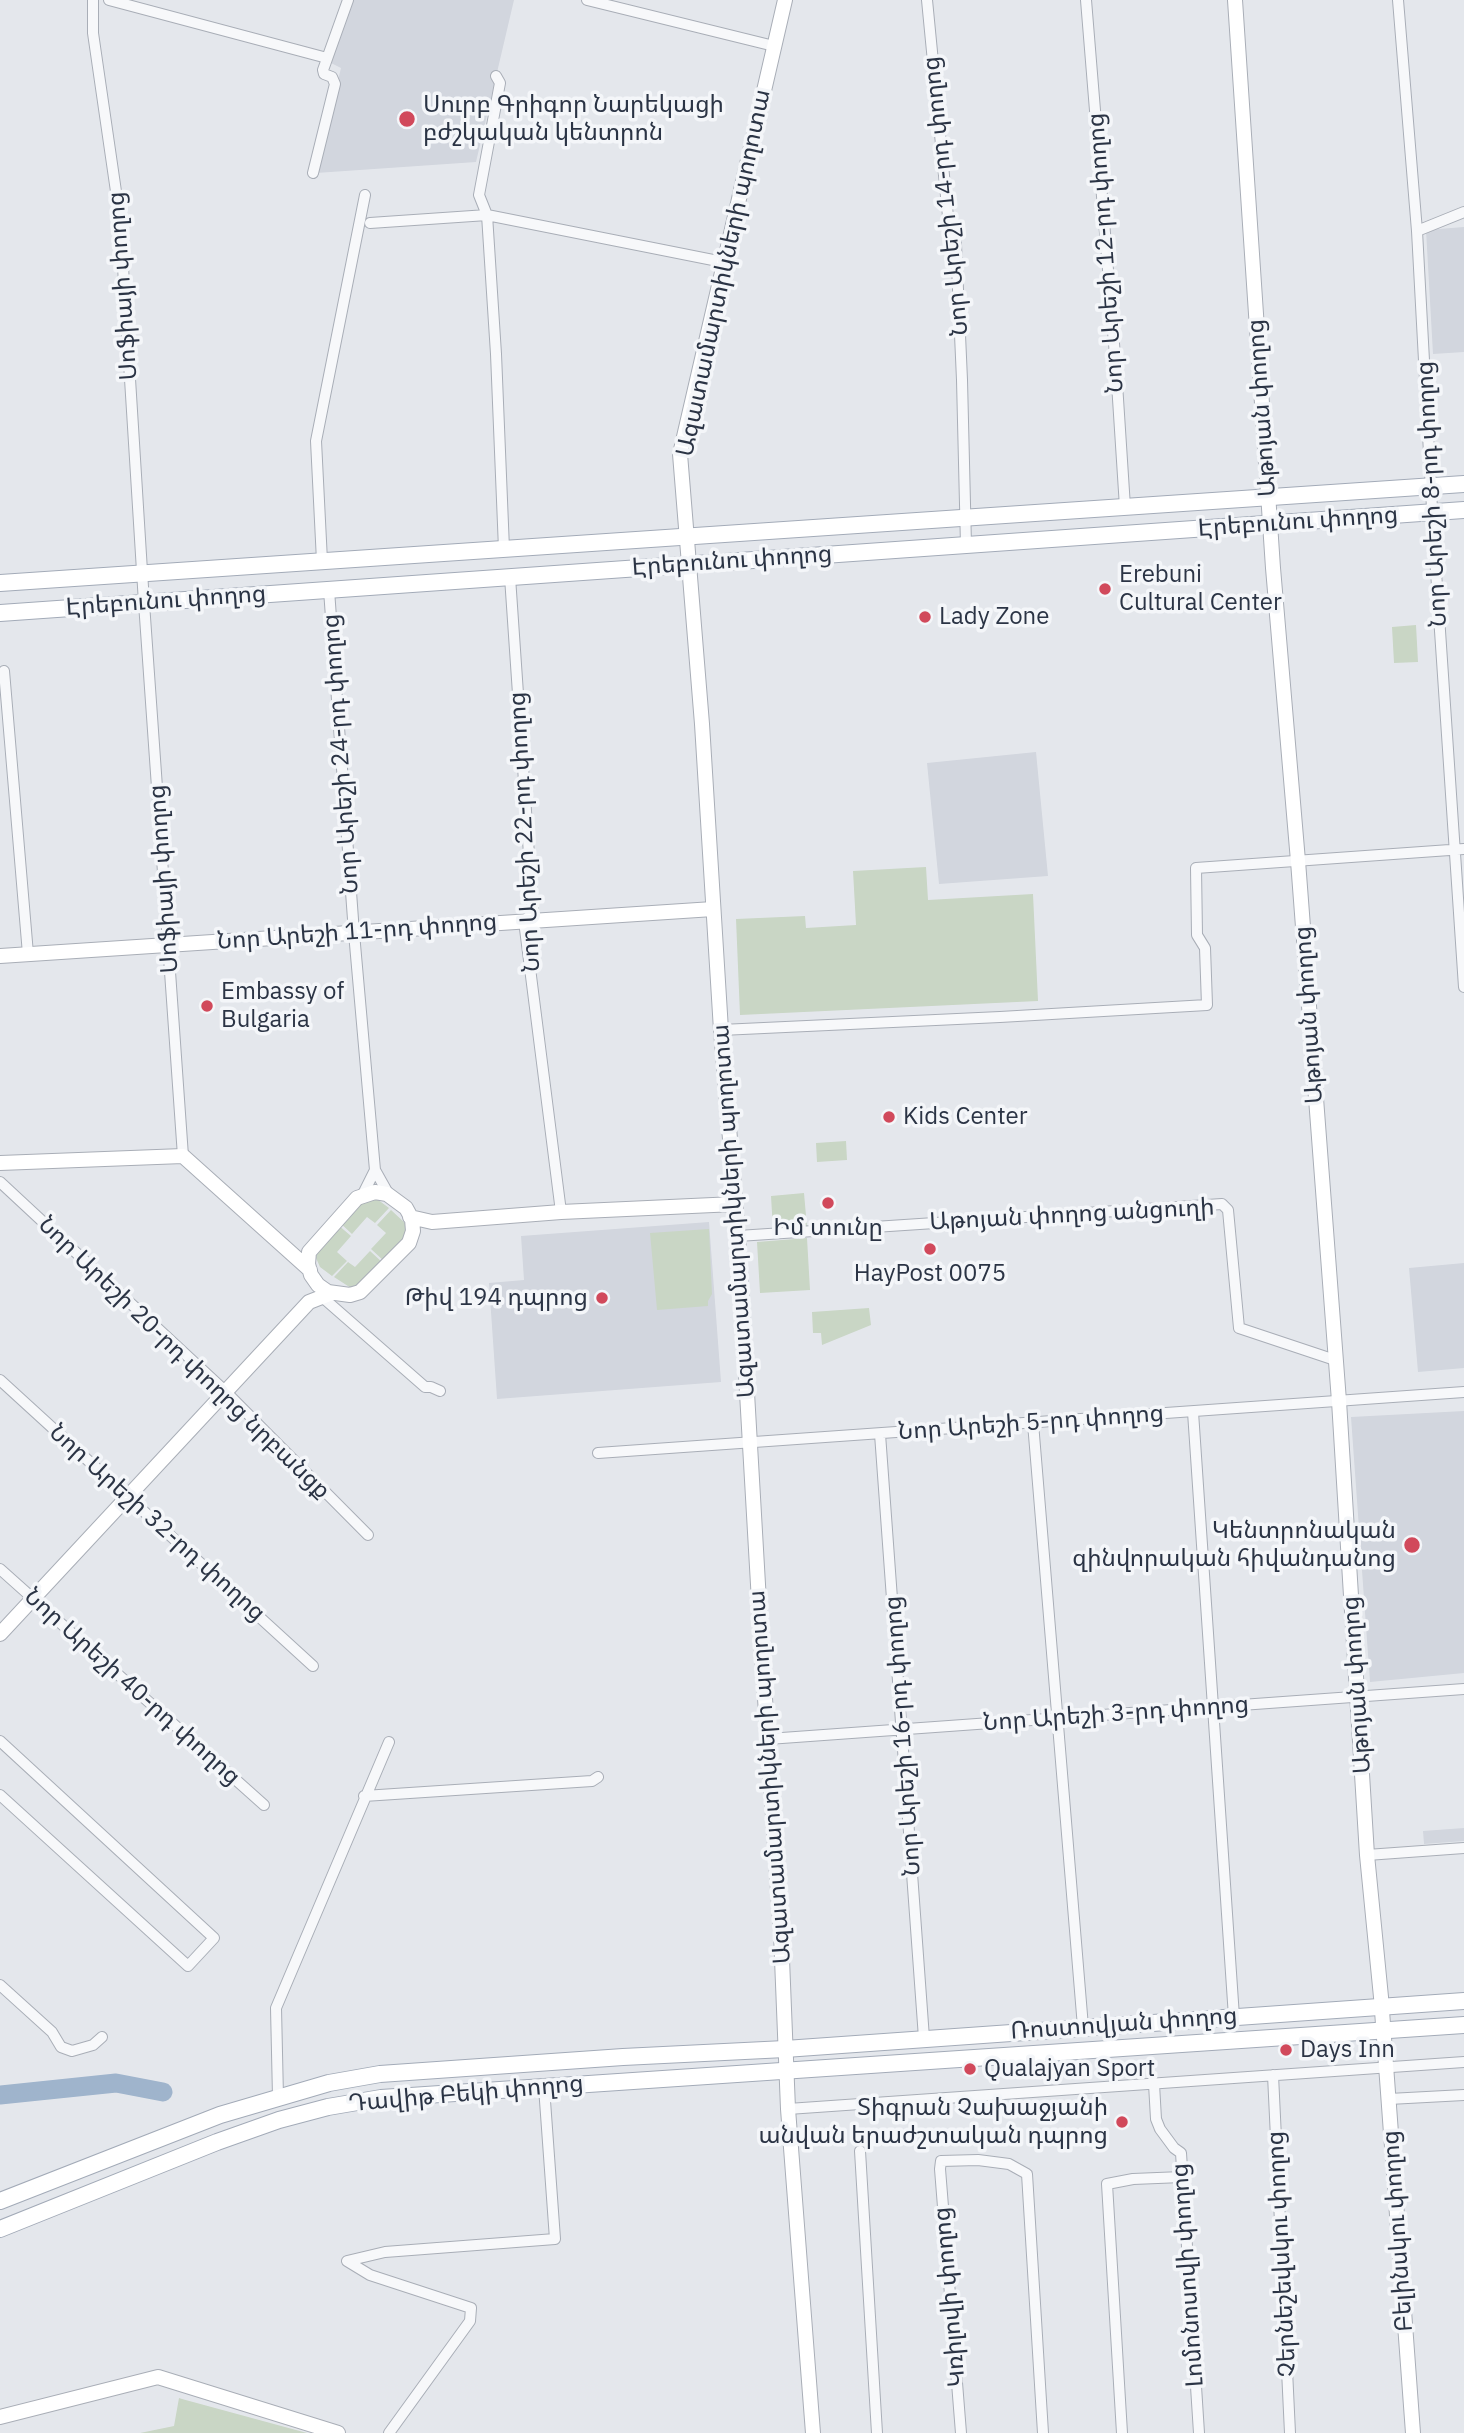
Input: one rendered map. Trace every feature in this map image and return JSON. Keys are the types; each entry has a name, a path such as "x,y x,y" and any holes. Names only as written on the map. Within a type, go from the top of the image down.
{"main road":[{"name":"Էրեբունու փողոց","path":"0,583 1464,484"},
{"name":"Էրեբունու փողոց","path":"0,613 1464,510"},
{"name":"Ռոստովյան փողոց","path":"785,2049 1464,2001"},
{"name":"Ռոստովյան փողոց","path":"786,2071 1464,2025"},
{"name":"Դավիթ Բեկի փողոց","path":"0,2201 212,2118 278,2096 329,2083 380,2074 785,2049"},
{"name":"Դավիթ Բեկի փողոց","path":"0,2229 217,2142 328,2106 381,2098 786,2071"}],"street":[{"name":"Սոֆիայի փողոց","path":"93,0 93,33 120,219 183,1156"},
{"path":"109,0 327,58"},
{"path":"313,173 335,84 332,77 323,72 348,0"},
{"path":"587,0 774,46"},
{"name":"Ազատամարտիկների պողոտա","path":"785,0 680,454 720,1030 738,1236 781,1934 788,2109 813,2433"},
{"name":"Նոր Արեշի 14-րդ փողոց","path":"927,0 949,226 956,244 966,545"},
{"name":"Նոր Արեշի 12-րդ փողոց","path":"1086,0 1125,507"},
{"name":"Աթոյան փողոց","path":"1235,0 1268,497 1339,1401 1367,1855 1383,2030"},
{"name":"Նոր Արեշի 8-րդ փողոց","path":"1398,0 1417,231 1432,512 1459,849 1464,988"},
{"path":"496,76 500,83 479,195 487,215 504,549"},
{"path":"322,561 316,441 365,195"},
{"path":"1417,231 1464,212"},
{"path":"370,223 487,215 723,262"},
{"name":"Նոր Արեշի 22-րդ փողոց","path":"510,577 533,914 524,921 561,1212"},
{"name":"Նոր Արեշի 24-րդ փողոց","path":"329,590 354,933 375,1170 389,1195"},
{"path":"4,671 28,954"},
{"path":"720,1030 1207,1005 1205,948 1197,935 1196,868 1459,849"},
{"name":"Նոր Արեշի 11-րդ փողոց","path":"0,956 713,908"},
{"path":"0,1163 183,1156 290,1251 312,1275"},
{"path":"375,1170 363,1194 311,1248 308,1264 321,1297 425,1387 440,1391"},
{"name":"Նոր Արեշի 20-րդ փողոց նրբանցք","path":"0,1182 226,1392 368,1535"},
{"path":"363,1194 375,1192 389,1195 406,1208 410,1217 411,1238"},
{"path":"410,1217 432,1222 561,1212 735,1204"},
{"name":"Աթոյան փողոց անցուղի","path":"738,1236 1222,1204 1228,1210 1239,1328 1335,1360"},
{"path":"0,1634 226,1392 321,1297 360,1292 411,1238 432,1222"},
{"path":"290,1251 311,1248"},
{"name":"Նոր Արեշի 32-րդ փողոց","path":"0,1380 313,1666"},
{"name":"Նոր Արեշի 5-րդ փողոց","path":"598,1453 1464,1392"},
{"path":"1193,1412 1234,2017"},
{"path":"1033,1423 1083,2027"},
{"name":"Նոր Արեշի 16-րդ փողոց","path":"880,1434 924,2038"},
{"name":"Նոր Արեշի 40-րդ փողոց","path":"0,1569 264,1805"},
{"name":"Նոր Արեշի 3-րդ փողոց","path":"768,1739 1464,1689"},
{"path":"0,1741 214,1938 188,1966 0,1795"},
{"path":"278,2096 276,2008 389,1742"},
{"path":"364,1796 593,1781 598,1777"},
{"path":"1367,1855 1464,1848"},
{"path":"0,1985 52,2032 61,2047 72,2051 93,2045 102,2037"},
{"name":"Բելինսկու փողոց","path":"1383,2030 1413,2433"},
{"path":"788,2109 1464,2062"},
{"name":"Չերնեշեվսկու փողոց","path":"1273,2075 1290,2433"},
{"name":"Լոմոնոսովի փողոց","path":"1154,2084 1156,2119 1165,2137 1181,2152 1199,2433"},
{"path":"389,2433 470,2321 471,2308 370,2275 346,2262 385,2252 555,2239 544,2087"},
{"path":"1389,2099 1464,2095"},
{"path":"860,2151 877,2433"},
{"name":"Կռիլովի փողոց","path":"961,2433 940,2169 941,2161 978,2160 1009,2164 1027,2174 1044,2433"},
{"path":"1122,2433 1107,2184 1133,2179 1182,2178"},
{"path":"0,2417 159,2376 338,2433"}],"shaded area":[{"name":"Սուրբ Գրիգոր Նարեկացի բժշկական կենտրոն","path":"353,0 514,0 476,162 316,173 341,68 329,62"},
{"path":"1464,227 1464,352 1433,354 1426,230"},
{"path":"1036,752 1048,876 939,884 927,763"},
{"name":"Թիվ 194 դպրոց","path":"709,1222 721,1382 497,1399 489,1283 524,1280 521,1236"},
{"path":"1464,1263 1464,1368 1418,1372 1409,1268"},
{"name":"Կենտրոնական զինվորական հիվանդանոց","path":"1464,1411 1464,1673 1370,1682 1351,1417"},
{"path":"1464,1828 1464,1841 1424,1844 1423,1831"}],"green space":[{"path":"1416,625 1418,662 1394,663 1392,627"},
{"path":"926,867 928,900 1033,894 1038,1001 740,1015 736,919 805,916 806,928 856,925 853,871"},
{"path":"846,1141 847,1160 817,1162 816,1143"},
{"path":"804,1193 807,1227 773,1230 771,1196"},
{"path":"367,1198 377,1199 389,1208 375,1223 367,1217 352,1234 339,1222"},
{"path":"391,1210 405,1223 407,1229 403,1242 385,1262 371,1249 386,1233 377,1225"},
{"path":"337,1224 351,1236 337,1252 347,1261 332,1276 320,1267 316,1258 317,1252"},
{"path":"709,1229 712,1294 708,1306 657,1310 650,1233"},
{"path":"807,1238 810,1290 760,1293 757,1242"},
{"path":"370,1251 383,1263 359,1286 351,1288 334,1277 348,1262 355,1267"},
{"path":"869,1308 871,1325 822,1345 821,1333 813,1333 812,1312"},
{"path":"179,2398 307,2433 140,2433 174,2426"}],"waterway":[{"path":"0,2095 116,2083 163,2092"}],"place":[{"name":"Սուրբ Գրիգոր Նարեկացի բժշկական կենտրոն","path":"407,119"},
{"name":"Erebuni Cultural Center","path":"1105,589"},
{"name":"Lady Zone","path":"925,617"},
{"name":"Embassy of Bulgaria","path":"207,1006"},
{"name":"Kids Center","path":"889,1117"},
{"name":"Իմ տունը","path":"828,1203"},
{"name":"HayPost 0075","path":"930,1249"},
{"name":"Թիվ 194 դպրոց","path":"602,1298"},
{"name":"Կենտրոնական զինվորական հիվանդանոց","path":"1412,1545"},
{"name":"Days Inn","path":"1286,2050"},
{"name":"Qualajyan Sport","path":"970,2069"},
{"name":"Տիգրան Չախաջյանի անվան երաժշտական դպրոց","path":"1122,2122"}]}
